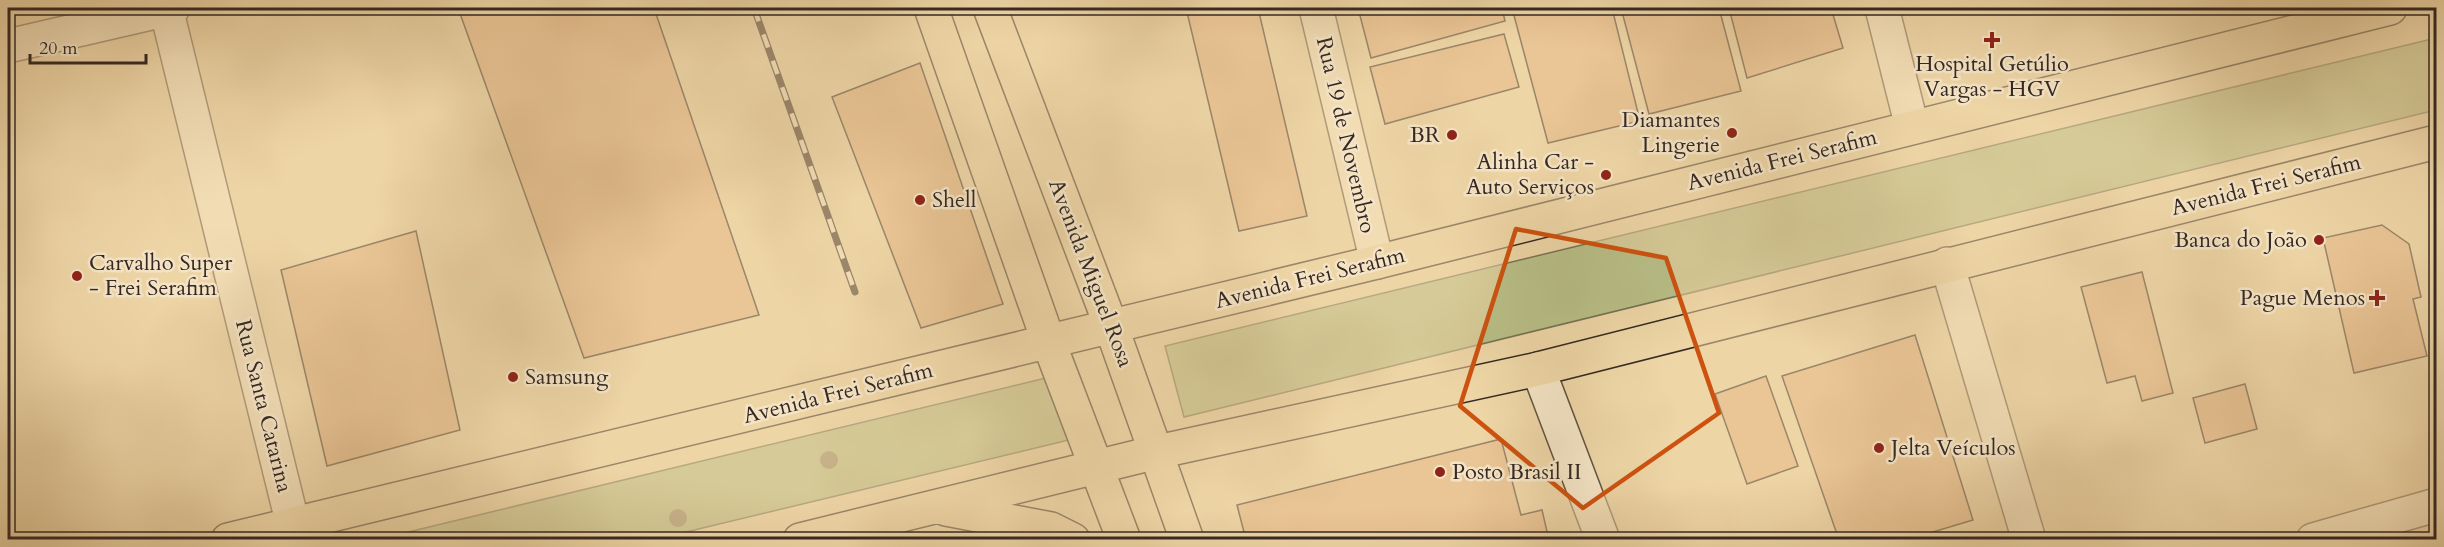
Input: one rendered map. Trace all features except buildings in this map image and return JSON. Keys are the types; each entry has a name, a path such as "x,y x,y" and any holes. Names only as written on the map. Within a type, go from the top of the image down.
{"main road":[{"path":"931,8 1049,343 1124,540"},
{"name":"Avenida Miguel Rosa","path":"990,8 1111,326 1187,540"},
{"name":"Avenida Frei Serafim","path":"228,540 1049,343 2390,8"},
{"name":"Avenida Frei Serafim","path":"800,540 1157,452 1538,369 2436,142"},
{"path":"935,507 1028,523 1051,529 1073,540"}],"street":[{"path":"8,46 169,8"},
{"name":"Rua Santa Catarina","path":"169,8 293,525"},
{"name":"Rua 19 de Novembro","path":"1316,8 1377,262"},
{"path":"1881,8 1912,127"},
{"path":"1947,264 2030,540"},
{"path":"1538,369 1603,540"},
{"path":"2313,540 2436,505"}],"highlighted area":[{"path":"1516,229 1666,258 1719,413 1583,508 1460,406"}],"green space":[{"path":"2436,38 2436,110 1184,417 1165,346"},
{"path":"1050,377 1073,439 657,539 375,540"}],"railway":[{"path":"754,8 855,292"}],"place":[{"name":"Hospital Getúlio Vargas - HGV","path":"1992,40"},
{"name":"Diamantes Lingerie","path":"1732,133"},
{"name":"BR","path":"1452,135"},
{"name":"Alinha Car - Auto Serviços","path":"1606,175"},
{"name":"Shell","path":"920,200"},
{"name":"Banca do João","path":"2319,240"},
{"name":"Carvalho Super - Frei Serafim","path":"77,276"},
{"name":"Pague Menos","path":"2377,298"},
{"name":"Samsung","path":"513,377"},
{"name":"Jelta Veículos","path":"1879,448"},
{"name":"Posto Brasil II","path":"1440,472"}]}
